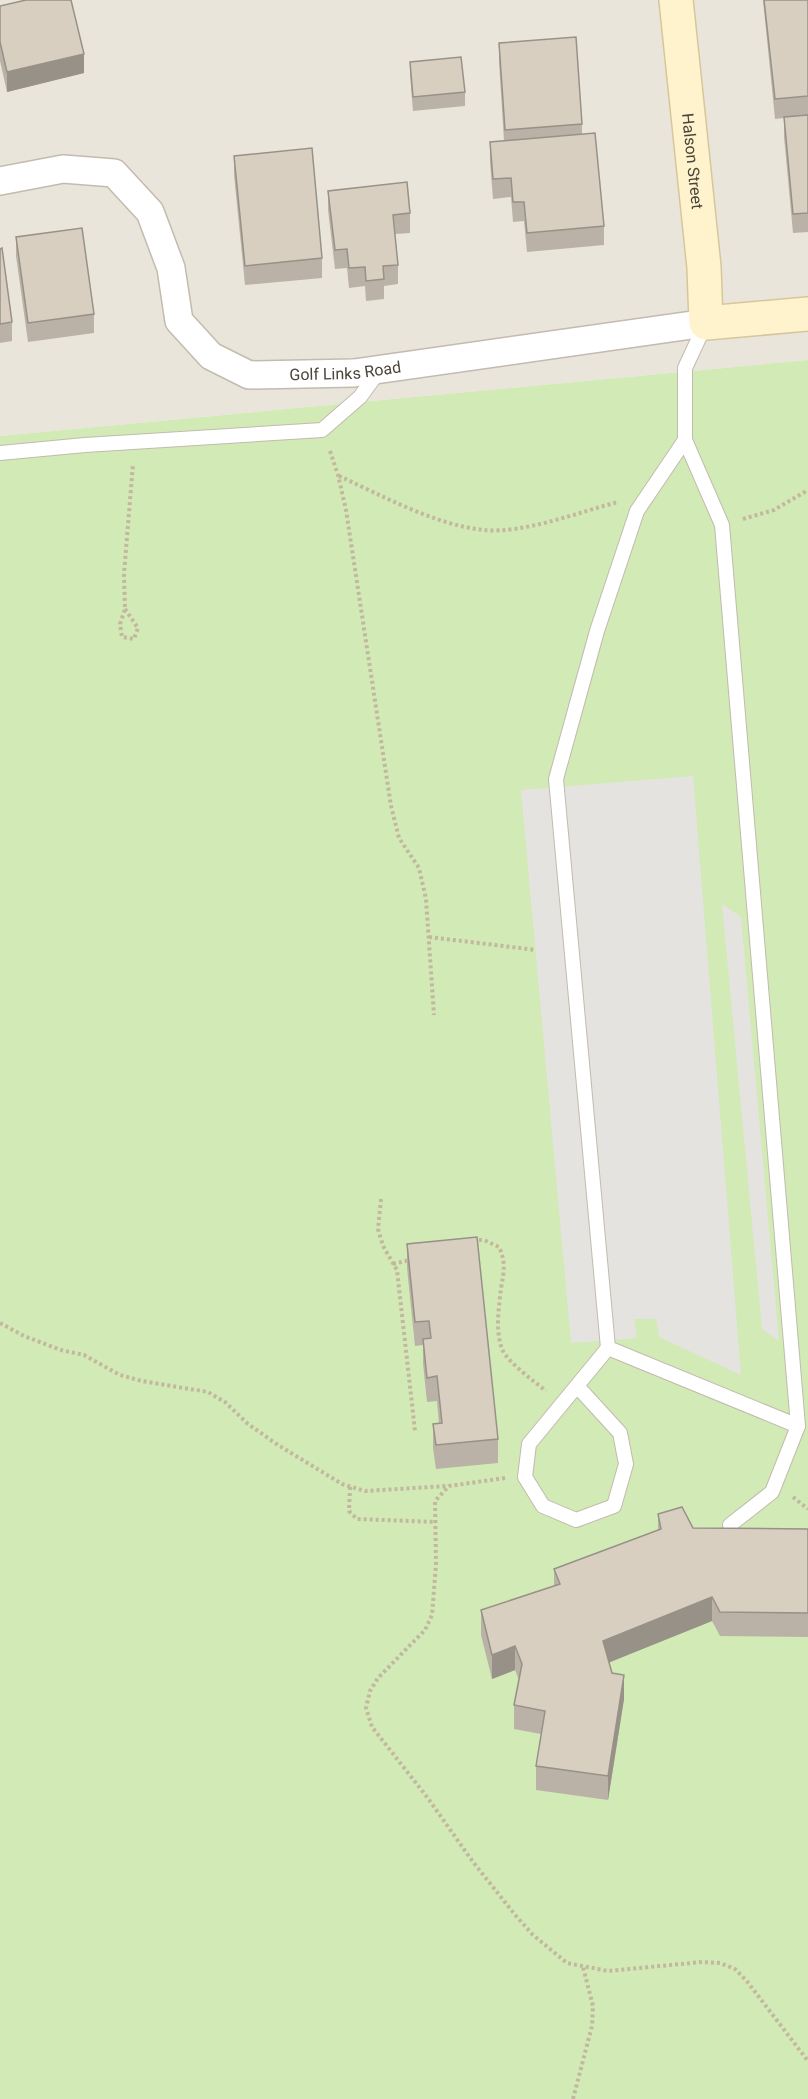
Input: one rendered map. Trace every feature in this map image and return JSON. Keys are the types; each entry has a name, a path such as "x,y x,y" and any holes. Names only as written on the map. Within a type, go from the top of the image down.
{"main road":[{"name":"Halson Street","path":"676,0 704,267 706,323"},
{"name":"Golf Links Road","path":"706,323 808,314"}],"street":[{"name":"Golf Links Road","path":"0,181 63,169 114,173 150,212 171,268 179,321 211,356 249,375 354,373 706,323"}],"lane":[{"path":"706,323 685,368 685,440 722,525 798,1426 772,1492 730,1526"},
{"path":"0,453 322,430 360,397 381,369"},
{"path":"577,1386 620,1433 626,1464 614,1506 576,1520 543,1506 525,1477 529,1444 608,1348 556,779 597,630 637,511 685,440"},
{"path":"608,1348 798,1426"}],"path":[{"path":"322,430 338,476 346,510 391,806 399,838 419,868 426,899 434,1015"},
{"path":"125,609 138,628 134,639 122,638 120,624 125,609 124,574 136,442"},
{"path":"338,476 407,507 458,525 485,530 523,526 649,493"},
{"path":"722,525 774,510 808,489"},
{"path":"429,937 536,950"},
{"path":"381,1199 378,1229 383,1246 397,1270 415,1431"},
{"path":"467,1241 484,1240 499,1247 505,1260 498,1310 502,1351 562,1404"},
{"path":"393,1264 414,1260"},
{"path":"0,1323 24,1336 62,1350 84,1355 120,1376 208,1392 225,1402 248,1424 308,1466 342,1484 365,1491 449,1486 477,1480 525,1477"},
{"path":"351,1486 350,1510 357,1519 436,1522"},
{"path":"449,1486 435,1501 436,1564 432,1615 425,1630 378,1678 370,1691 366,1708 372,1727 427,1797 473,1862 533,1935 567,1963 608,1971 702,1962 720,1963 735,1969 808,2061"},
{"path":"573,2099 592,2026 592,2006 583,1967"}],"shaded area":[{"path":"0,0 808,0 808,360 0,436"},
{"path":"693,776 741,1375 659,1337 656,1319 634,1319 637,1338 571,1343 521,790"},
{"path":"722,904 741,917 779,1341 762,1329"}],"green space":[{"path":"808,360 808,2099 0,2099 0,436"}],"building":[{"path":"26,0 71,0 84,54 7,72 0,42 0,6"},
{"path":"764,0 808,0 808,96 775,99"},
{"path":"576,37 582,124 505,130 499,43"},
{"path":"461,57 465,92 413,97 410,62"},
{"path":"808,115 808,213 793,214 784,117"},
{"path":"595,133 604,226 527,233 524,202 513,202 511,178 493,179 490,142"},
{"path":"312,148 322,258 245,266 234,156"},
{"path":"407,182 410,213 393,215 398,265 383,266 384,279 366,281 365,267 349,268 347,249 335,250 328,191"},
{"path":"82,228 94,314 28,323 16,237"},
{"path":"2,248 12,322 0,324 0,249"},
{"path":"477,1237 498,1439 436,1445 433,1424 442,1423 437,1376 427,1378 423,1339 431,1338 429,1321 415,1322 407,1244"},
{"path":"682,1507 693,1528 808,1529 808,1613 720,1612 712,1597 603,1641 612,1673 624,1675 608,1776 536,1766 545,1711 514,1705 522,1664 515,1646 492,1655 481,1610 560,1584 554,1569 661,1529 658,1514"}]}
